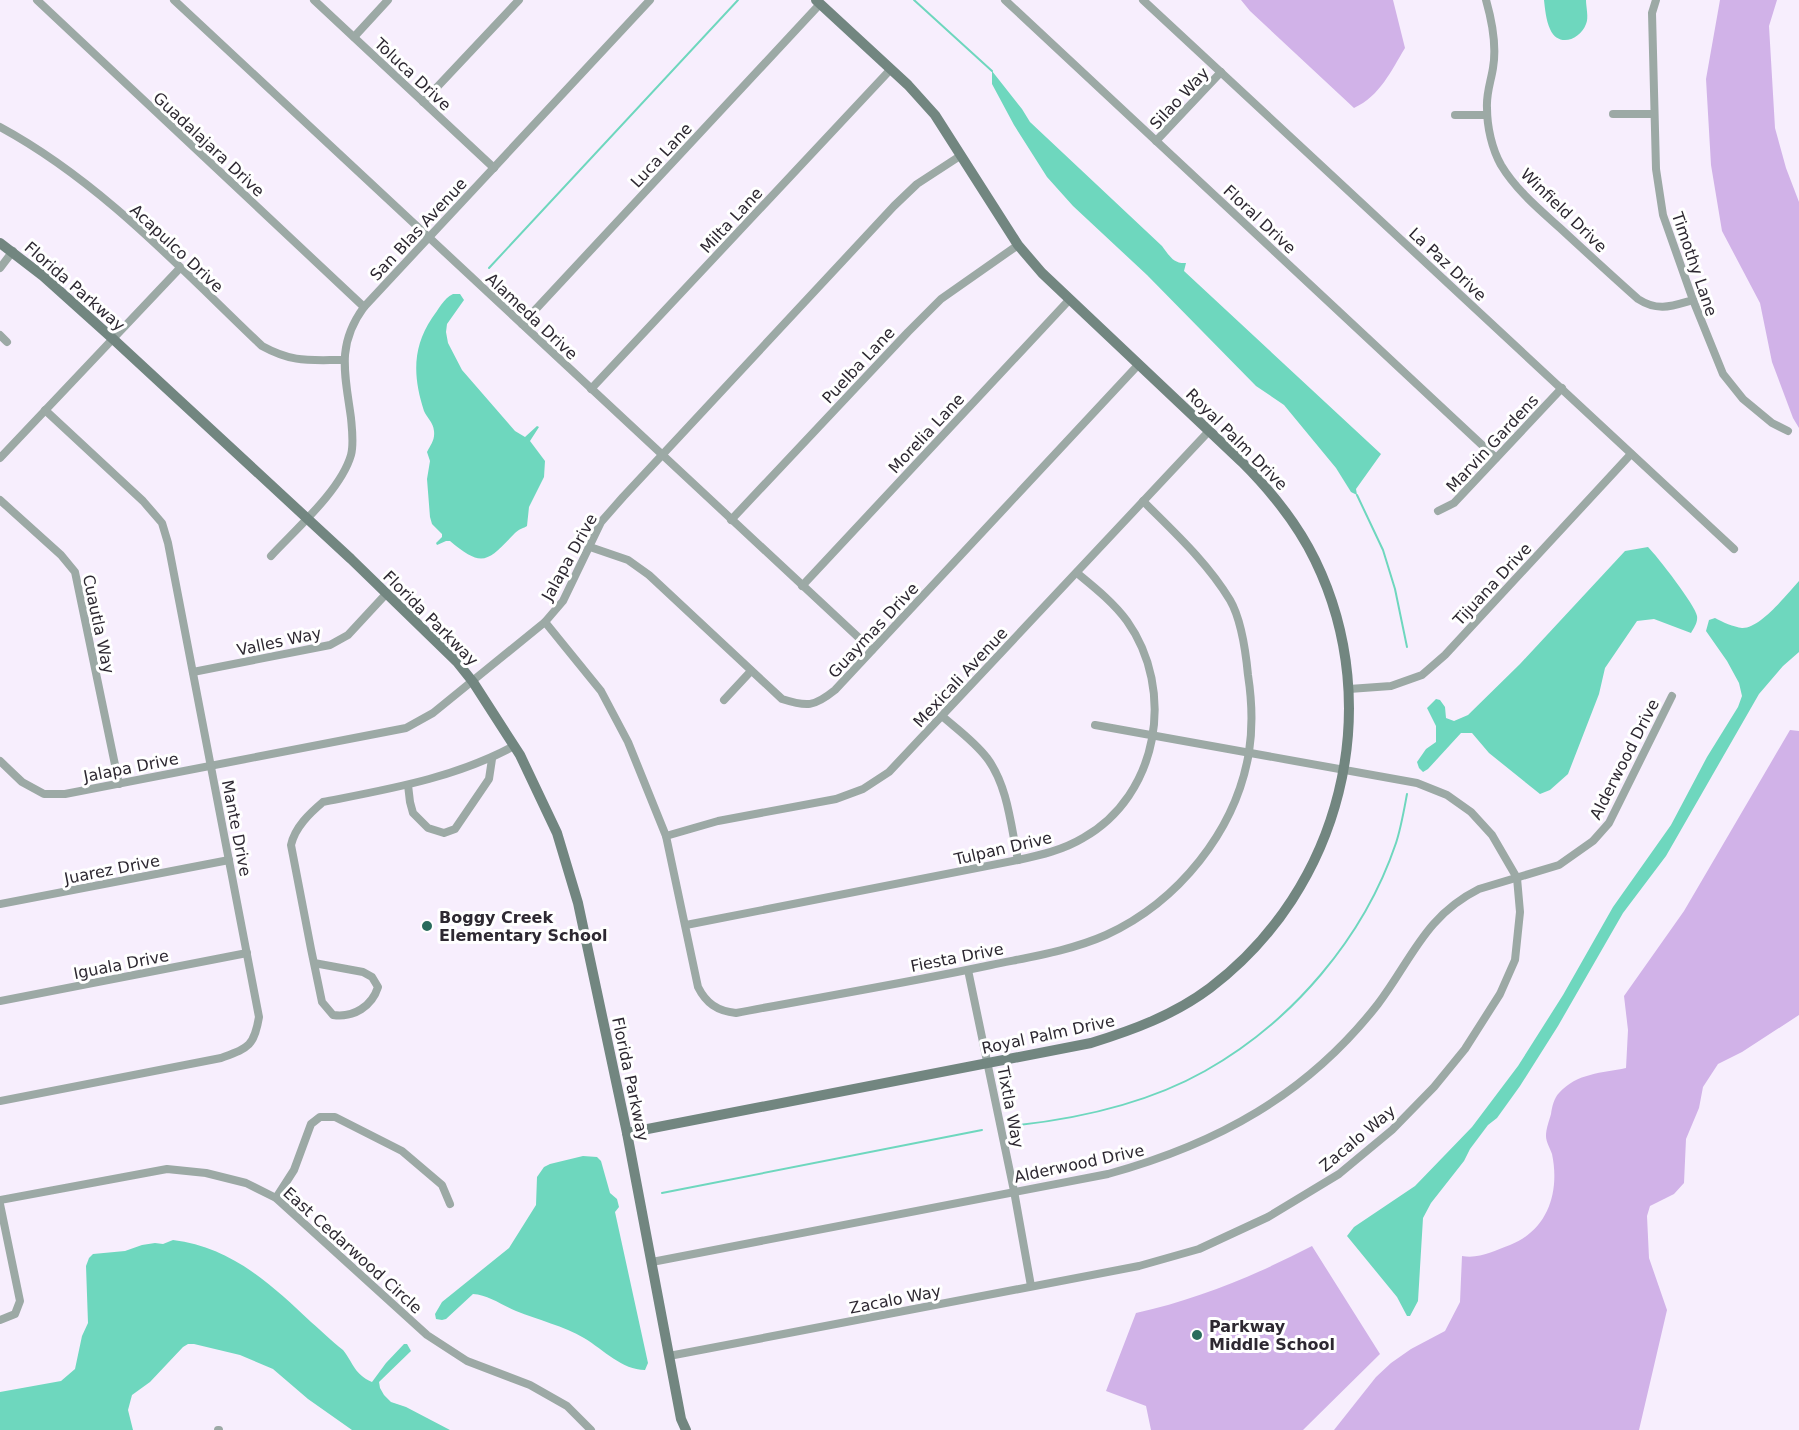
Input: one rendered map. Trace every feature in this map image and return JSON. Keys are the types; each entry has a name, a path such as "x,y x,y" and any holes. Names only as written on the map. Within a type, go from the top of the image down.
{"street":[{"name":"Guadalajara Drive","path":"37,0 364,307"},
{"name":"Alameda Drive","path":"174,0 872,650"},
{"name":"Toluca Drive","path":"314,0 494,168"},
{"path":"354,37 388,0"},
{"path":"423,102 519,0"},
{"name":"San Blas Avenue","path":"271,556 336,485 352,454 352,430 343,360 351,324 428,237 650,0"},
{"name":"Floral Drive","path":"1005,0 1496,458"},
{"name":"La Paz Drive","path":"1143,0 1734,549"},
{"name":"Winfield Drive","path":"1486,0 1491,16 1494,51 1487,115 1494,150 1512,182 1647,305 1668,308 1693,300"},
{"name":"Timothy Lane","path":"1656,0 1652,13 1654,114 1656,168 1663,215 1716,360 1731,385 1772,423 1788,432"},
{"name":"Royal Palm Drive","path":"627,1133 1091,1043 1148,1024 1181,1007 1210,988 1246,958 1272,929 1298,892 1327,832 1344,771 1349,727 1349,688 1341,639 1331,601 1316,560 1296,525 1264,484 1210,430 1042,273 1018,245 935,115 908,86 818,2"},
{"name":"Luca Lane","path":"522,324 818,2"},
{"name":"Milta Lane","path":"591,389 890,70"},
{"name":"Silao Way","path":"1156,141 1221,72"},
{"path":"1613,114 1654,114"},
{"path":"1455,115 1487,115"},
{"name":"Acapulco Drive","path":"0,127 68,171 123,215 262,346 280,356 298,361 343,360"},
{"name":"Jalapa Drive","path":"0,761 22,782 44,794 65,794 406,728 433,713 544,622 563,601 602,522 894,206 917,184 960,156"},
{"name":"Florida Parkway","path":"0,243 13,251 112,338 351,559 457,662 473,682 514,746 557,833 578,903 627,1133 681,1419 686,1430"},
{"name":"Puelba Lane","path":"731,520 941,299 1018,245"},
{"path":"0,268 13,251"},
{"path":"0,458 180,268"},
{"name":"Morelia Lane","path":"802,586 1070,299"},
{"path":"0,335 7,342"},
{"name":"Guaymas Drive","path":"590,546 627,560 649,575 782,699 801,705 821,702 835,690 1140,364"},
{"name":"Marvin Gardens","path":"1438,511 1454,503 1562,388"},
{"name":"Mante Drive","path":"0,1101 221,1058 245,1049 256,1035 259,1017 168,543 162,523 143,501 45,410"},
{"name":"Mexicali Avenue","path":"666,836 718,821 836,799 863,789 889,772 1210,430"},
{"name":"Tijuana Drive","path":"1349,688 1391,686 1422,675 1445,655 1631,454"},
{"name":"Cuautla Way","path":"0,500 61,555 75,572 119,784"},
{"name":"Fiesta Drive","path":"544,622 601,692 628,742 666,836 698,987 707,1000 719,1010 736,1013 968,970 1089,942 1129,923 1162,900 1188,876 1214,841 1227,819 1242,779 1249,752 1252,703 1245,648 1231,602 1199,558 1143,501"},
{"name":"Tulpan Drive","path":"686,925 1018,861 1054,852 1083,838 1112,816 1129,796 1144,767 1156,716 1153,682 1139,641 1126,620 1099,591 1077,573"},
{"name":"Valles Way","path":"193,672 330,645 348,635 386,594"},
{"path":"724,700 751,670"},
{"name":"Alderwood Drive","path":"652,1262 1108,1174 1171,1155 1237,1125 1287,1092 1348,1039 1378,1003 1429,927 1440,915 1479,889 1559,865 1593,841 1609,823 1672,696"},
{"path":"942,716 981,751 996,772 1004,792 1018,861"},
{"name":"Zacalo Way","path":"669,1356 1139,1266 1199,1249 1269,1217 1339,1174 1392,1130 1434,1087 1466,1049 1500,994 1515,960 1520,912 1517,878 1492,835 1472,812 1458,802 1417,783 1095,725"},
{"path":"314,963 363,972 372,977 378,987 374,999 356,1012 344,1016 333,1015 322,1002 314,963 291,845 293,836 311,811 323,802 408,785 492,759 514,746"},
{"path":"408,785 413,813 428,828 444,833 454,829 489,779 492,759"},
{"name":"Juarez Drive","path":"0,904 229,860"},
{"name":"Iguala Drive","path":"0,1001 248,953"},
{"name":"Tixtla Way","path":"968,970 1014,1191 1031,1286"},
{"path":"276,1198 294,1170 311,1124 320,1117 335,1117 402,1151 442,1185 450,1204"},
{"name":"East Cedarwood Circle","path":"0,1202 167,1170 206,1173 246,1183 276,1198 427,1335 467,1361 530,1385 567,1406 591,1430"},
{"path":"0,1202 20,1302 15,1314 0,1320"}],"shaded area":[{"path":"1241,0 1393,0 1405,48 1378,90 1354,108"},
{"path":"1544,0 1586,0 1587,19 1583,30 1569,40 1563,40 1554,35 1549,26"},
{"path":"1720,0 1777,0 1769,26 1775,128 1786,168 1799,202 1799,428 1772,362 1760,303 1722,231 1711,165 1706,79"},
{"path":"992,71 1030,122 1172,258 1186,263 1184,271 1381,454 1356,489 1357,495 1351,492 1336,468 1284,405 1256,386 1147,275 1073,206 1047,177 1014,125 992,84"},
{"path":"453,294 460,294 464,300 447,324 446,332 448,343 462,370 515,431 525,437 537,426 539,427 530,441 545,461 544,477 529,507 527,526 485,558 470,556 450,541 437,545 442,534 432,524 430,517 427,479 430,461 427,452 434,431 420,398 416,363 425,329 441,304"},
{"path":"1648,547 1690,602 1697,616 1696,623 1691,633 1654,619 1637,621 1605,668 1599,694 1568,774 1550,790 1540,794 1489,753 1472,733 1461,733 1428,769 1423,772 1419,768 1417,762 1426,749 1436,742 1436,726 1427,708 1436,699 1440,700 1445,707 1446,718 1454,721 1468,715 1520,664 1625,551"},
{"path":"1799,581 1799,652 1783,666 1759,694 1666,856 1623,913 1558,1026 1520,1086 1497,1118 1488,1125 1464,1161 1431,1203 1423,1218 1418,1301 1410,1316 1407,1316 1397,1297 1347,1236 1354,1227 1415,1186 1472,1127 1518,1066 1563,995 1613,907 1671,825 1742,696 1739,683 1727,661 1706,631 1709,620 1715,618 1735,627 1749,627 1773,610"},
{"path":"1790,730 1799,731 1799,1015 1742,1052 1718,1064 1703,1087 1699,1108 1686,1139 1684,1183 1674,1194 1650,1206 1647,1216 1649,1258 1667,1310 1639,1430 1334,1430 1376,1377 1391,1363 1411,1349 1445,1331 1460,1302 1462,1256 1481,1255 1510,1245 1534,1230 1542,1220 1552,1196 1554,1182 1552,1154 1546,1136 1556,1097 1574,1081 1626,1068 1628,1030 1624,996 1684,911"},
{"path":"583,1156 597,1157 601,1161 610,1193 617,1199 619,1207 615,1212 648,1363 645,1370 621,1363 568,1330 479,1295 473,1294 446,1319 436,1319 435,1314 442,1302 509,1248 536,1205 537,1177 544,1167"},
{"path":"173,1240 213,1250 249,1269 281,1294 343,1350 358,1372 372,1382 386,1363 404,1344 407,1344 411,1351 379,1382 380,1388 391,1402 406,1407 450,1430 352,1430 308,1399 273,1369 240,1355 188,1344 150,1382 132,1395 128,1410 133,1430 0,1430 0,1392 61,1381 75,1369 82,1336 88,1323 86,1266 89,1258 93,1254 125,1251 142,1245 163,1244"},
{"path":"1312,1246 1380,1354 1303,1430 1151,1430 1146,1406 1106,1391 1136,1313 1182,1301 1227,1285"}],"waterway":[{"path":"489,268 738,0"},
{"path":"914,0 992,71"},
{"path":"1357,495 1383,550 1395,589 1407,647"},
{"path":"1019,1125 1091,1113 1161,1092 1205,1071 1237,1051 1267,1028 1321,974 1365,912 1396,843 1407,794"},
{"path":"662,1193 982,1130"}],"place":[{"name":"Boggy Creek Elementary School","path":"427,926"},
{"name":"Parkway Middle School","path":"1197,1335"}]}
